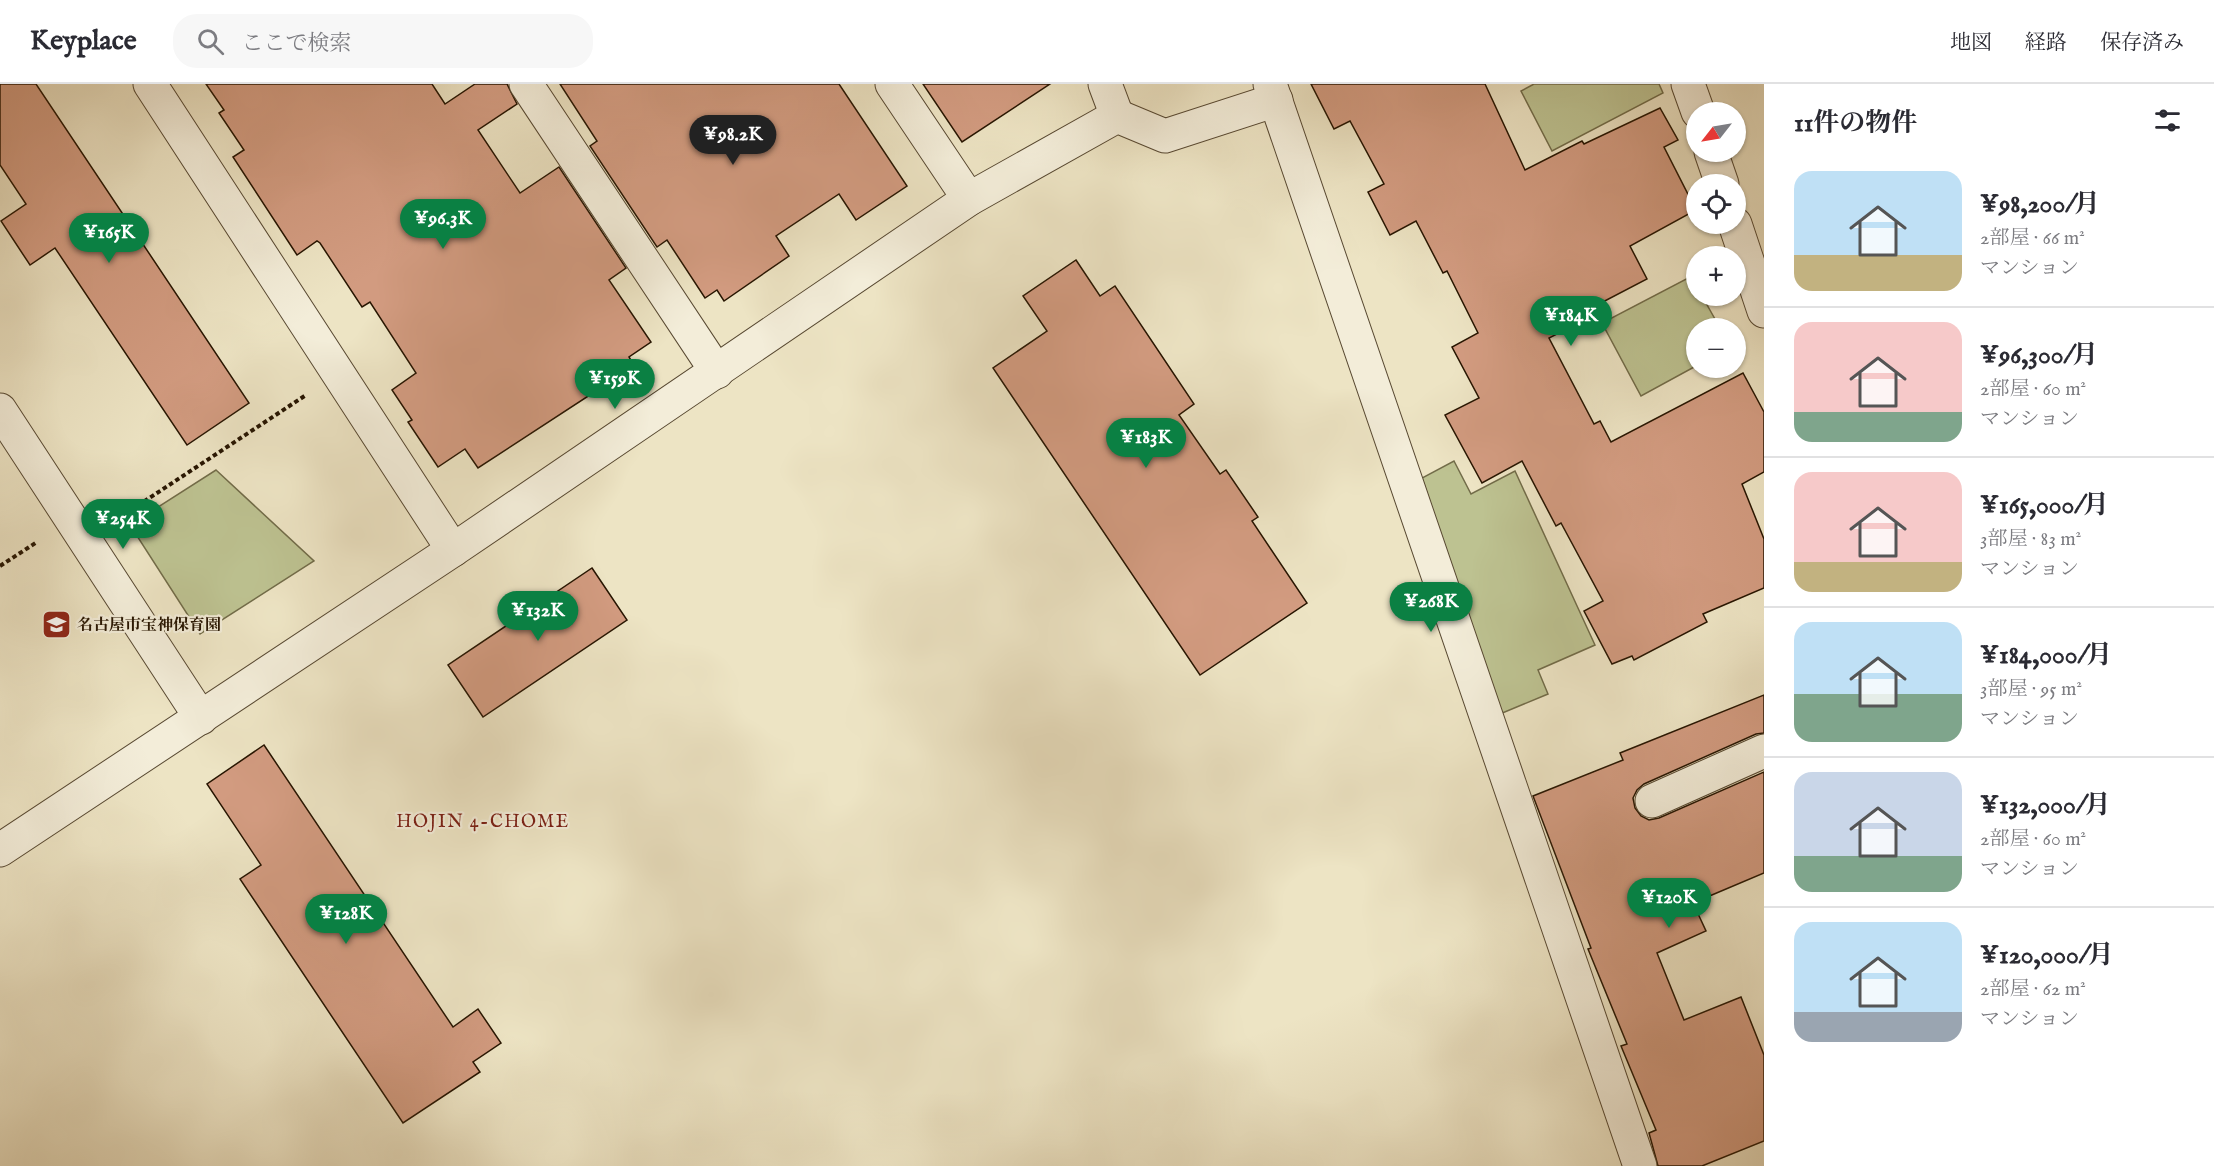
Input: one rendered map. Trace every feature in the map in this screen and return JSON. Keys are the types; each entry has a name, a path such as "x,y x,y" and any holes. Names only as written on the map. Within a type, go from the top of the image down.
{"street":[{"path":"150,84 453,550"},
{"path":"526,84 717,372"},
{"path":"892,84 969,199"},
{"path":"1105,84 1117,116 1165,136 1273,92 1640,1166"},
{"path":"1688,84 1694,102"},
{"path":"0,850 453,550 969,199 1117,116"},
{"path":"1738,234 1764,311"},
{"path":"0,410 201,718"},
{"path":"1652,801 1764,751"}],"path":[{"path":"86,540 338,373"}],"green space":[{"path":"1534,84 1659,84 1663,93 1552,151 1521,91"},
{"path":"1686,279 1686,306 1708,306 1714,318 1686,318 1686,371 1641,396 1602,323"},
{"path":"1454,461 1471,494 1515,471 1595,645 1538,670 1548,694 1500,714 1422,478"},
{"path":"216,470 314,561 200,634 130,525"}],"building":[{"path":"0,84 36,84 249,403 187,445 55,248 30,265 1,221 26,204 0,165"},
{"path":"206,84 432,84 445,104 475,84 507,84 517,104 478,130 520,193 559,167 626,268 609,280 651,342 629,357 632,362 594,388 596,391 478,468 465,449 438,467 408,422 412,420 392,390 416,373 370,302 362,307 320,243 317,241 297,255 233,157 244,150 219,113 224,110"},
{"path":"560,84 839,84 907,186 856,220 839,194 776,236 789,256 724,301 717,290 705,298 667,240 657,247 590,146 597,141"},
{"path":"923,84 1050,84 962,142"},
{"path":"1311,84 1485,84 1525,170 1582,141 1584,144 1660,108 1678,140 1664,147 1686,190 1686,215 1630,246 1647,279 1557,329 1559,333 1549,338 1594,424 1600,421 1611,442 1733,378 1746,378 1764,412 1764,472 1742,484 1764,539 1764,588 1703,614 1707,622 1634,660 1632,656 1612,664 1584,611 1603,601 1561,523 1556,526 1522,461 1482,483 1445,415 1479,398 1452,347 1478,333 1447,271 1443,273 1416,221 1390,235 1368,192 1384,184 1350,121 1334,129"},
{"path":"1076,260 1100,296 1115,286 1194,404 1179,415 1220,474 1226,470 1258,517 1252,521 1307,603 1200,675 993,368 1047,331 1023,296"},
{"path":"592,568 627,620 483,717 448,665"},
{"path":"1764,695 1764,733 1756,734 1644,784 1633,798 1635,808 1641,816 1649,820 1659,818 1764,772 1764,873 1693,903 1706,931 1657,953 1684,1020 1741,997 1764,1055 1764,1141 1702,1166 1658,1166 1649,1133 1656,1130 1621,1046 1627,1044 1588,949 1591,948 1533,796 1623,760 1620,753"},
{"path":"264,745 453,1027 478,1009 501,1043 473,1062 480,1072 403,1123 240,879 261,865 207,784"}],"place":[{"name":"名古屋市宝神保育園","path":"56,624"}],"district":[{"name":"HOJIN 4-CHOME","path":"483,821"}]}
